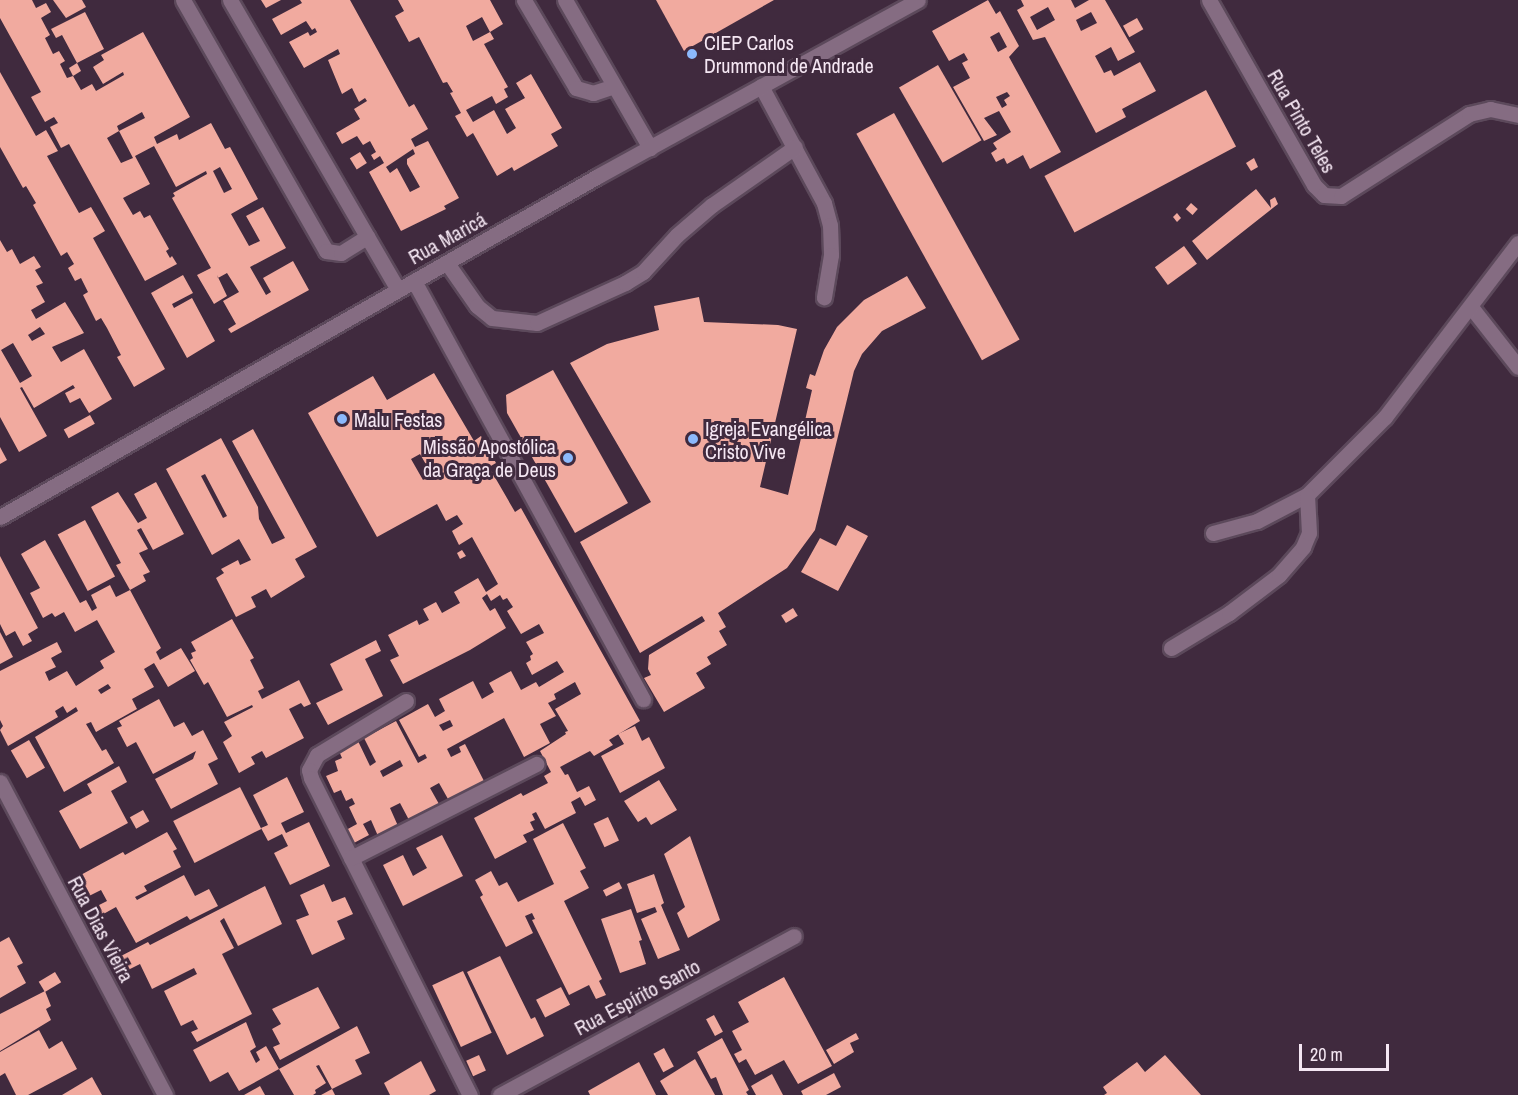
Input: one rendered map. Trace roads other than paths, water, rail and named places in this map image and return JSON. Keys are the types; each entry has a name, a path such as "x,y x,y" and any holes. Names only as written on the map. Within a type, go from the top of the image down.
{"street":[{"path":"183,0 326,250 341,253 367,237"},
{"path":"230,0 398,290"},
{"path":"524,0 576,88 593,93 614,86"},
{"path":"565,0 650,148"},
{"name":"Rua Maricá","path":"0,517 650,148 918,0"},
{"name":"Rua Pinto Teles","path":"1209,0 1314,185 1324,195 1341,196 1469,114 1490,109 1518,115"},
{"path":"761,86 816,184 830,225 831,255 824,297"},
{"path":"447,263 477,306 492,318 537,323 625,283 643,272 677,235 712,205 795,147"},
{"path":"1213,533 1257,521 1306,495 1385,417 1518,243"},
{"path":"414,281 643,700"},
{"path":"1471,307 1518,367"},
{"path":"1171,648 1229,613 1279,575 1303,546 1309,533 1306,495"},
{"path":"406,701 317,755 309,770 310,778 470,1095"},
{"path":"351,858 536,764"},
{"name":"Rua Dias Vieira","path":"0,782 165,1095"},
{"name":"Rua Espírito Santo","path":"500,1095 794,936"}],"place":[{"name":"CIEP Carlos Drummond de Andrade","path":"692,54"},
{"name":"Malu Festas","path":"342,419"},
{"name":"Igreja Evangélica Cristo Vive","path":"693,439"},
{"name":"Missão Apostólica da Graça de Deus","path":"568,458"}]}
